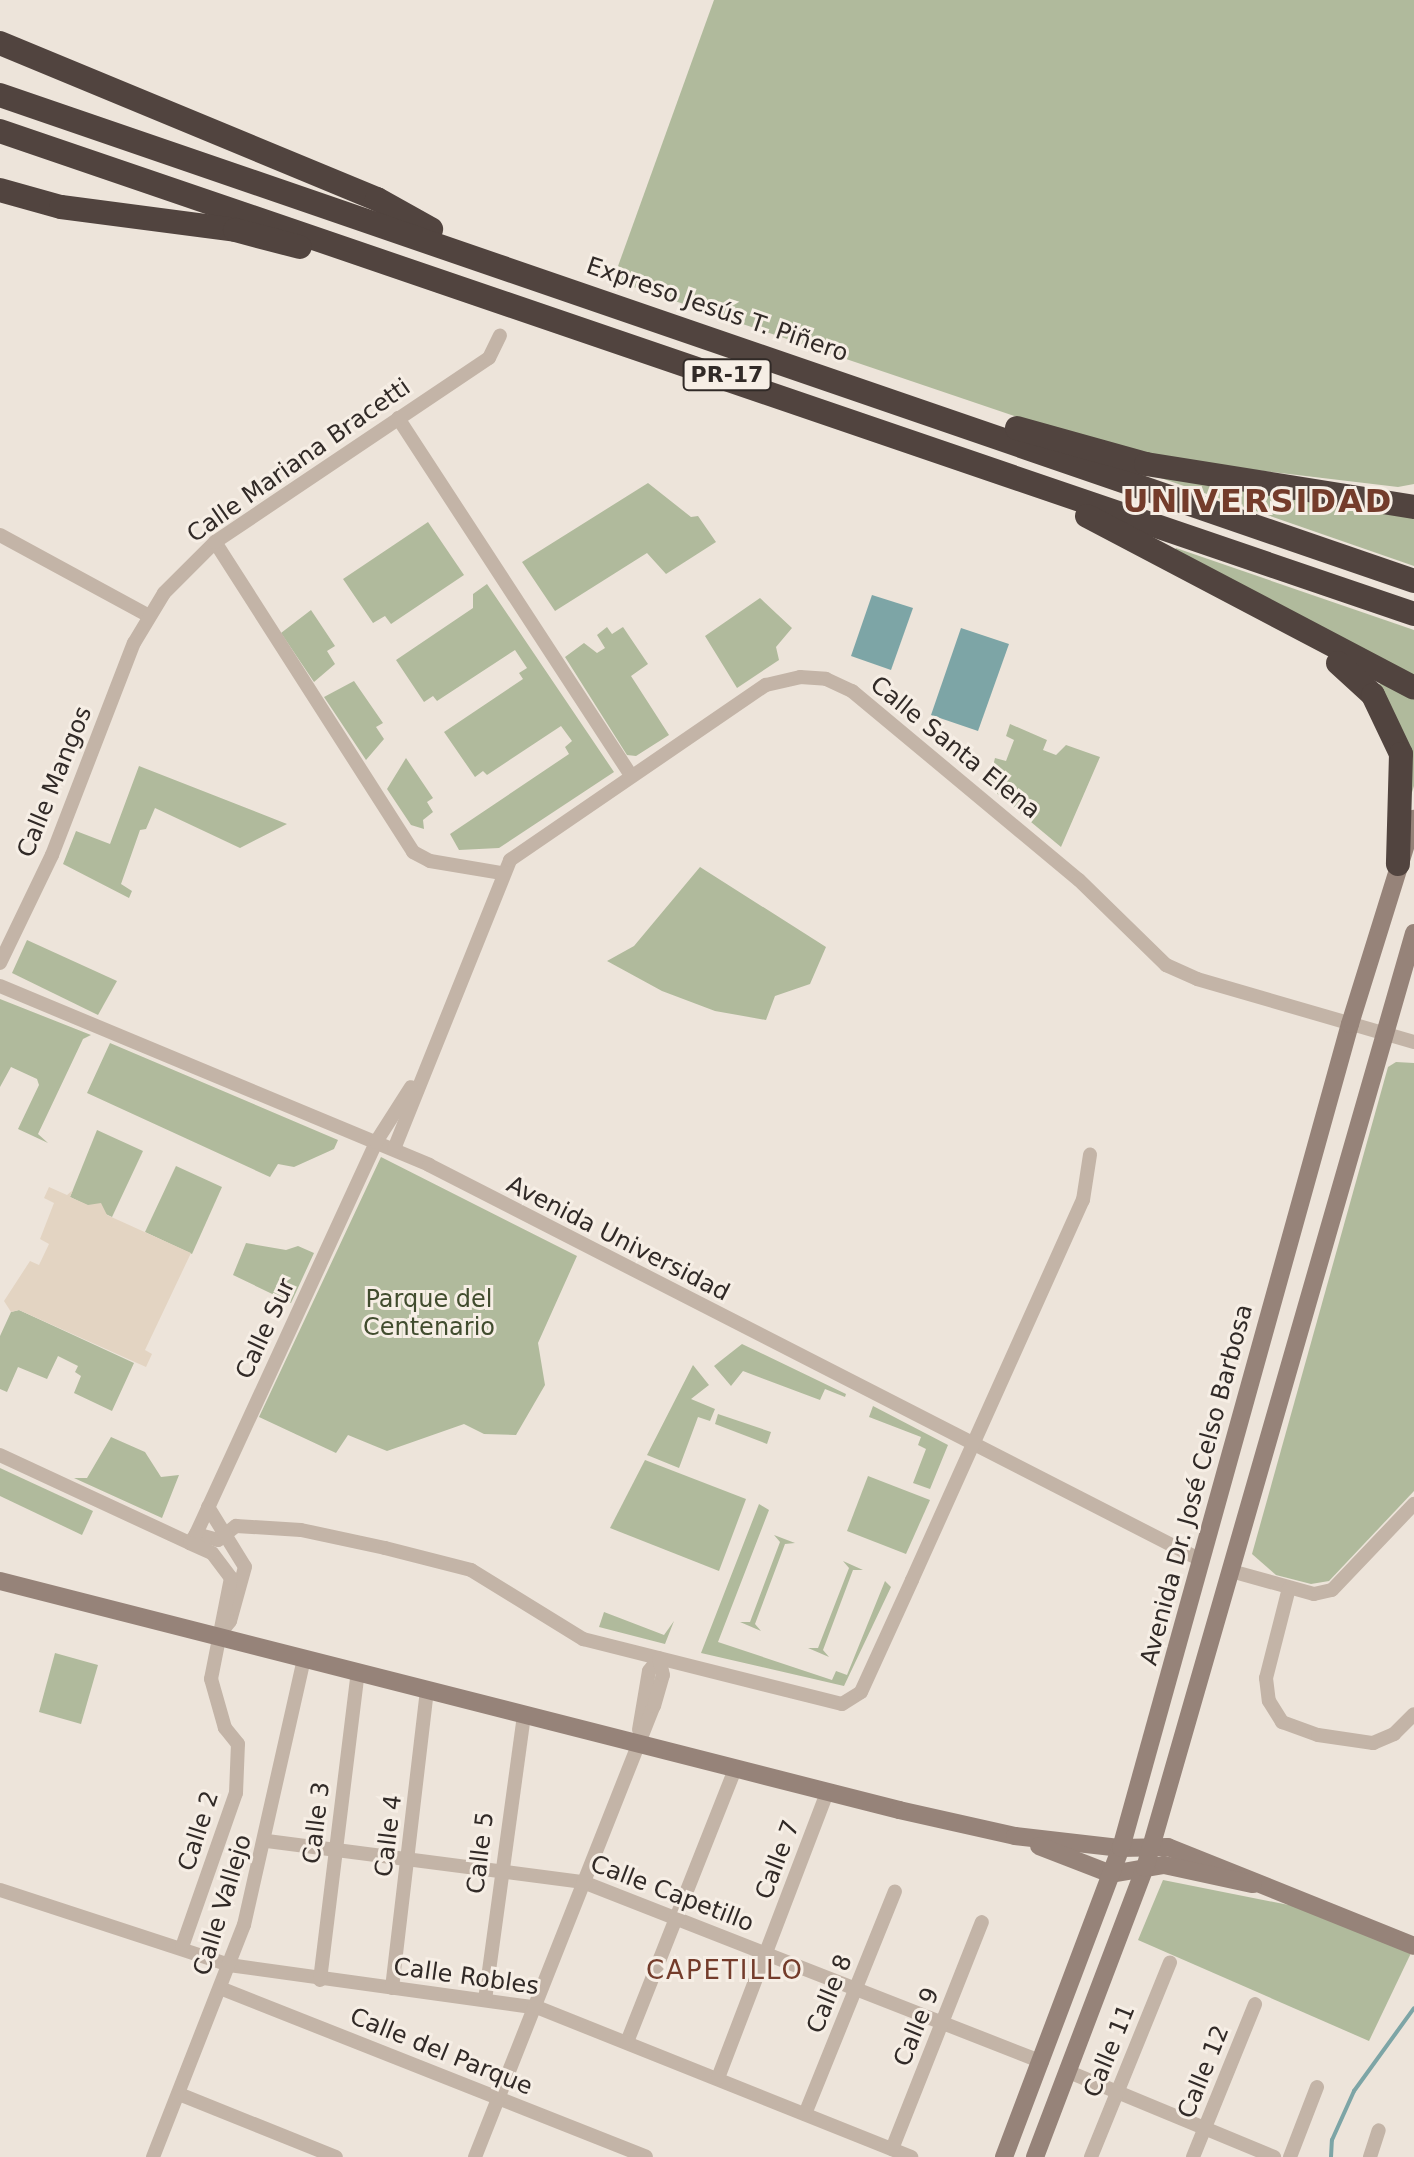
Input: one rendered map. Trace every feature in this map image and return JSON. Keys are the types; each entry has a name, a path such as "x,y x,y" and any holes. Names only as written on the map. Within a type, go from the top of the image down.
{"highway":[{"path":"0,43 377,199 486,259"},
{"name":"Expreso Jesús T. Piñero","path":"0,95 486,259 1414,581"},
{"name":"PR-17","path":"0,131 475,289 1414,614"},
{"path":"0,190 61,207 235,230 387,275 475,289"},
{"path":"943,418 1016,428 1146,464 1414,507"},
{"path":"978,461 1054,502 1160,549 1299,631 1414,688"},
{"path":"1348,494 1414,495"},
{"path":"1299,631 1373,695 1396,737 1403,790 1398,864"}],"main road":[{"name":"Avenida Dr. José Celso Barbosa","path":"1004,2157 1121,1848 1350,1024 1414,819"},
{"path":"1035,2157 1145,1868 1382,1033 1414,933"},
{"path":"1270,1311 1302,1320"},
{"path":"0,1581 638,1741 735,1769 1015,1836 1121,1848 1168,1847 1218,1864 1257,1884 1414,1946"},
{"path":"1015,1836 1111,1874 1164,1865 1231,1883 1257,1884"}],"street":[{"name":"Calle Mariana Bracetti","path":"149,616 215,542 489,358 500,335"},
{"path":"398,418 631,776"},
{"path":"0,535 149,616"},
{"path":"215,542 413,852 430,861 502,873"},
{"name":"Calle Mangos","path":"0,963 52,855 149,616"},
{"name":"Calle Santa Elena","path":"394,1149 502,873 519,852 766,685 800,677 826,679 852,691 1079,880 1166,965 1414,1042"},
{"name":"Avenida Universidad","path":"0,986 394,1149 971,1446 1201,1560"},
{"name":"Calle Santa Elena","path":"376,1142 426,1063"},
{"name":"Calle Sur","path":"193,1538 376,1142"},
{"path":"193,1538 218,1540 236,1526 301,1530 471,1570 571,1634 842,1704 861,1692 1083,1200 1090,1155"},
{"path":"0,1455 193,1538 212,1553 231,1578 218,1637"},
{"path":"1231,1571 1314,1594 1332,1590 1414,1504"},
{"path":"208,1507 227,1533 245,1567 230,1621 218,1637"},
{"path":"1289,1588 1266,1678 1269,1701 1282,1722 1318,1735 1373,1743 1394,1734 1414,1714"},
{"name":"Calle 2","path":"182,1947 236,1793 238,1744 225,1728 211,1679 218,1637"},
{"name":"Calle Vallejo","path":"153,2157 229,1965 267,1841 304,1658"},
{"path":"475,2157 539,2008 583,1882 638,1741 641,1703 649,1671 659,1658"},
{"name":"Calle 3","path":"320,1980 358,1671"},
{"name":"Calle 4","path":"392,1988 427,1689"},
{"name":"Calle 5","path":"485,2000 524,1714"},
{"path":"627,2042 735,1769"},
{"name":"Calle 7","path":"718,2078 827,1792"},
{"name":"Calle Capetillo","path":"267,1841 409,1857 583,1882 1042,2062"},
{"name":"Calle Robles","path":"0,1890 148,1934 229,1965 539,2008 911,2157"},
{"name":"Calle 8","path":"805,2114 895,1891"},
{"name":"Calle 9","path":"892,2149 982,1922"},
{"name":"Calle 11","path":"1091,2157 1170,1962"},
{"name":"Calle del Parque","path":"220,1988 646,2157"},
{"name":"Calle 12","path":"1193,2157 1255,2004"},
{"path":"1069,2072 1274,2157"},
{"path":"1290,2157 1317,2087"},
{"path":"179,2094 336,2157"},
{"path":"1370,2157 1379,2130"}],"green space":[{"path":"714,0 1414,0 1414,484 1398,487 1129,455 613,280"},
{"path":"1152,475 1414,515 1414,566 1184,486"},
{"path":"648,483 691,517 698,516 716,542 666,574 647,553 555,611 522,562"},
{"path":"428,522 464,575 391,624 385,616 373,623 343,579"},
{"path":"1176,548 1414,630 1414,677 1174,551"},
{"path":"487,584 614,772 499,848 459,850 450,834 569,754 565,747 572,741 561,726 487,775 483,771 475,777 444,732 523,679 519,673 527,668 515,650 437,701 433,696 424,702 396,660 473,608 473,594"},
{"path":"760,598 792,628 776,647 779,660 737,688 705,636"},
{"path":"311,610 335,646 327,651 335,664 314,682 281,633"},
{"path":"607,627 612,634 623,627 648,664 631,676 669,735 636,756 627,755 565,657 584,643 597,653 605,648 597,635"},
{"path":"354,681 383,723 376,727 384,739 366,760 324,697"},
{"path":"1381,683 1414,696 1414,786 1407,808 1376,686"},
{"path":"1010,724 1047,740 1043,750 1056,755 1066,745 1100,757 1061,847 988,786 995,758 1006,761 1014,740 1006,736"},
{"path":"406,758 433,798 427,802 433,812 423,820 424,829 411,825 387,789"},
{"path":"139,766 287,824 240,848 155,808 146,829 140,830 121,884 132,891 129,898 63,864 76,831 110,844"},
{"path":"700,867 826,947 810,984 775,996 766,1020 715,1011 662,991 607,961 634,946"},
{"path":"27,940 117,981 98,1015 12,973"},
{"path":"0,999 91,1035 83,1039 38,1134 48,1143 18,1129 39,1085 37,1079 11,1067 0,1087"},
{"path":"110,1043 338,1140 334,1149 294,1167 278,1164 270,1177 87,1093"},
{"path":"1396,1062 1414,1063 1414,1491 1329,1581 1311,1584 1276,1575 1252,1554 1388,1067"},
{"path":"97,1130 143,1151 112,1217 70,1197"},
{"name":"Parque del Centenario","path":"381,1157 577,1256 538,1343 545,1385 516,1435 484,1434 464,1424 387,1451 348,1435 336,1453 259,1417"},
{"path":"176,1166 222,1187 192,1254 145,1232"},
{"path":"246,1243 286,1250 298,1246 314,1253 291,1303 233,1275"},
{"path":"19,1310 134,1363 112,1411 74,1393 81,1376 75,1372 78,1366 58,1356 47,1379 18,1367 7,1392 0,1389 0,1336 11,1312"},
{"path":"742,1344 846,1394 845,1397 825,1389 820,1400 743,1371 731,1386 714,1366"},
{"path":"693,1365 709,1385 691,1399 715,1409 710,1421 698,1417 679,1468 647,1455"},
{"path":"873,1406 948,1445 930,1489 913,1483 926,1449 918,1445 921,1437 869,1417"},
{"path":"718,1414 771,1432 767,1444 715,1424"},
{"path":"111,1437 145,1452 161,1477 179,1475 162,1518 74,1478 87,1478"},
{"path":"645,1460 746,1499 719,1571 610,1528"},
{"path":"0,1468 93,1511 82,1535 0,1496"},
{"path":"868,1476 930,1500 906,1554 847,1531"},
{"path":"759,1504 769,1510 718,1642 832,1680 836,1671 847,1675 885,1581 891,1587 844,1686 701,1653"},
{"path":"774,1535 795,1543 785,1544 755,1624 761,1631 740,1622 750,1622 780,1542"},
{"path":"843,1561 863,1570 853,1570 823,1650 829,1657 808,1648 818,1648 849,1568"},
{"path":"604,1612 664,1635 674,1621 665,1644 599,1627"},
{"path":"55,1653 98,1665 81,1724 39,1712"},
{"path":"1163,1880 1299,1907 1412,1951 1369,2041 1138,1940"}],"shaded area":[{"path":"49,1187 67,1195 73,1190 70,1197 88,1205 101,1203 107,1215 191,1253 145,1350 152,1354 146,1367 19,1310 11,1312 4,1301 30,1261 39,1265 49,1244 40,1239 54,1203 44,1198"}],"water":[{"path":"872,595 913,608 891,670 851,656"},
{"path":"961,628 1009,644 978,731 931,715"}],"waterway":[{"path":"1331,2157 1332,2140 1354,2091 1414,2008"}],"district":[{"name":"UNIVERSIDAD","path":"1258,501"},
{"name":"CAPETILLO","path":"725,1971"}]}
